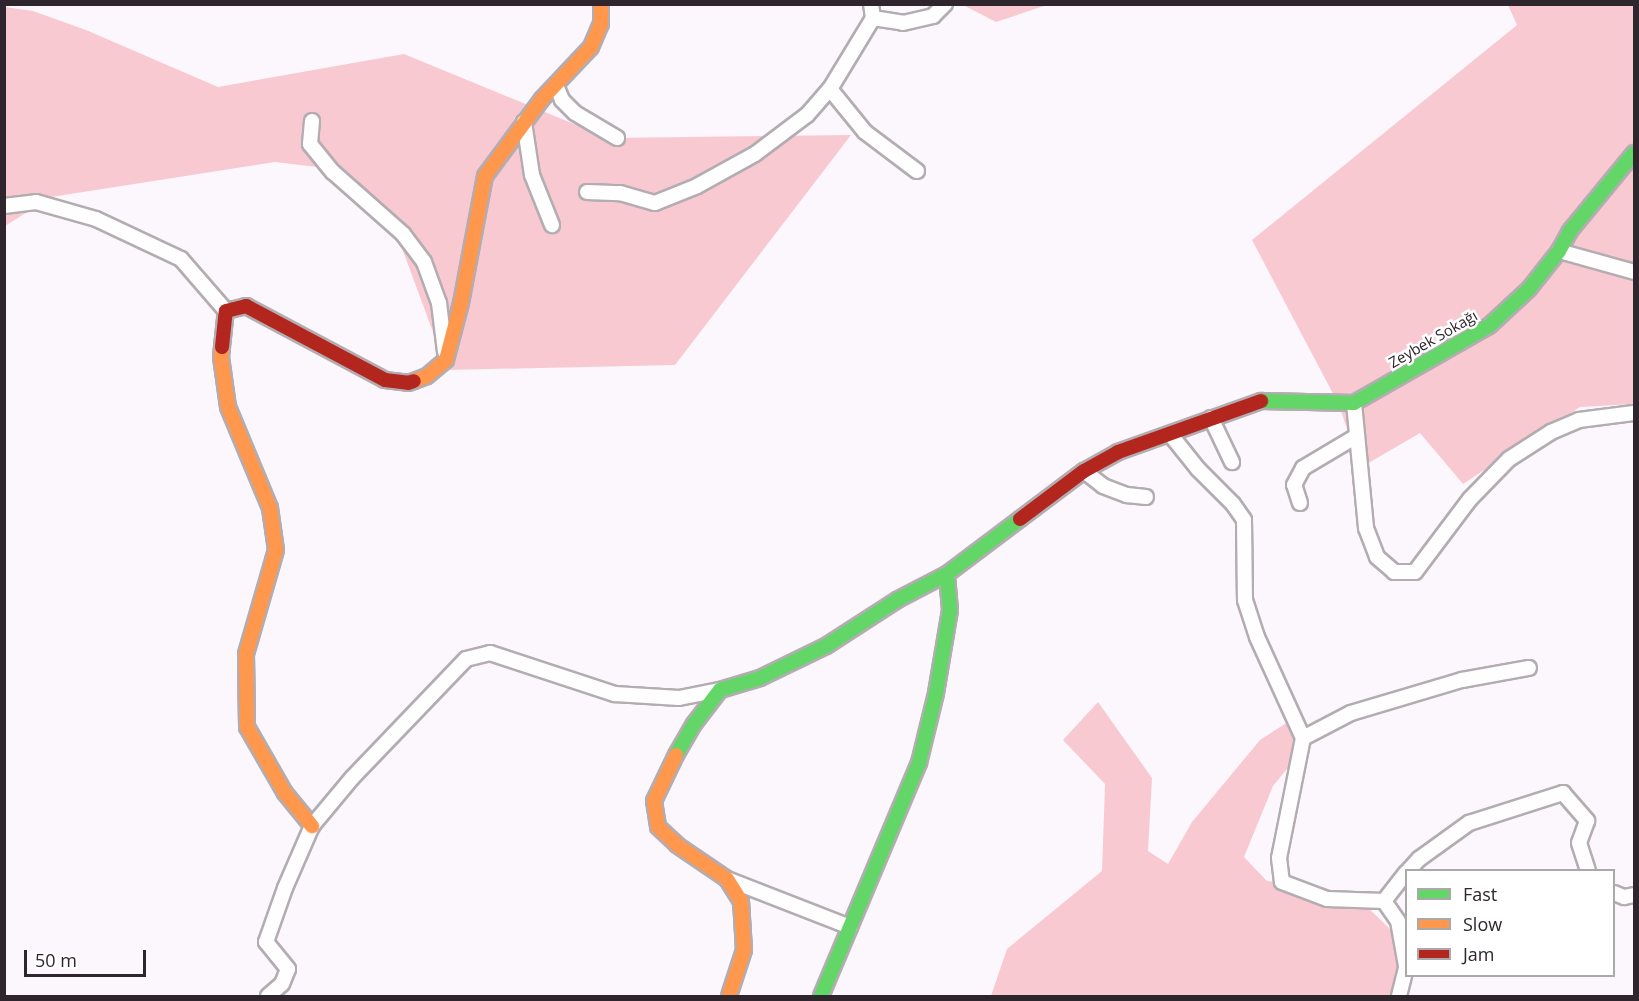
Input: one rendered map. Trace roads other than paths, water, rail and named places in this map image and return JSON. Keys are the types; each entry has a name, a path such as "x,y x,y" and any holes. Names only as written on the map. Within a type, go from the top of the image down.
{"street":[{"path":"226,311 246,306 385,380 408,383 427,376 446,360 461,303 485,176 524,122 591,47 601,24 601,4"},
{"path":"587,192 620,193 655,203 697,186 755,154 807,115 830,90 872,11 903,23 933,16 945,4"},
{"path":"556,85 562,100 575,113 617,138"},
{"path":"830,90 865,132 917,171"},
{"path":"312,120 310,144 333,172 403,234 424,262 439,303 446,360"},
{"path":"524,122 532,175 552,225"},
{"name":"Zeybek Sokağı","path":"1354,403 1489,326 1529,289 1559,251 1570,231 1613,176 1635,153"},
{"path":"4,206 36,202 96,219 181,259 226,311 221,357 228,407 270,508 276,550 246,654 247,727 285,793 312,826"},
{"path":"1559,251 1635,272"},
{"path":"268,996 282,984 288,969 266,942 285,888 312,826 352,778 466,659 490,653 615,694 679,698 720,690 760,678 826,646 897,600 947,573 999,537 1084,471 1118,452 1256,401 1354,403 1366,528 1377,557 1394,572 1415,572 1470,499 1509,459 1551,432 1579,420 1635,413"},
{"path":"1211,418 1232,462"},
{"path":"1170,434 1198,470 1233,504 1244,520 1245,600 1257,637 1303,738 1279,858 1282,882 1327,899 1384,901"},
{"path":"1300,503 1294,485 1303,468 1357,436"},
{"path":"1084,471 1103,486 1127,495 1146,497"},
{"path":"821,996 919,763 936,693 950,610 947,573"},
{"path":"1303,738 1351,713 1462,680 1529,668"},
{"path":"720,690 694,724 664,776 654,801 658,827 677,845 727,879 850,927"},
{"path":"1411,869 1419,859 1469,823 1563,793 1587,821 1579,843 1588,869"},
{"path":"1384,901 1405,876"},
{"path":"727,879 741,901 744,951 729,996"},
{"path":"1615,893 1624,897 1635,895"},
{"path":"1384,901 1398,921 1405,957"},
{"path":"1399,996 1405,974"}]}
